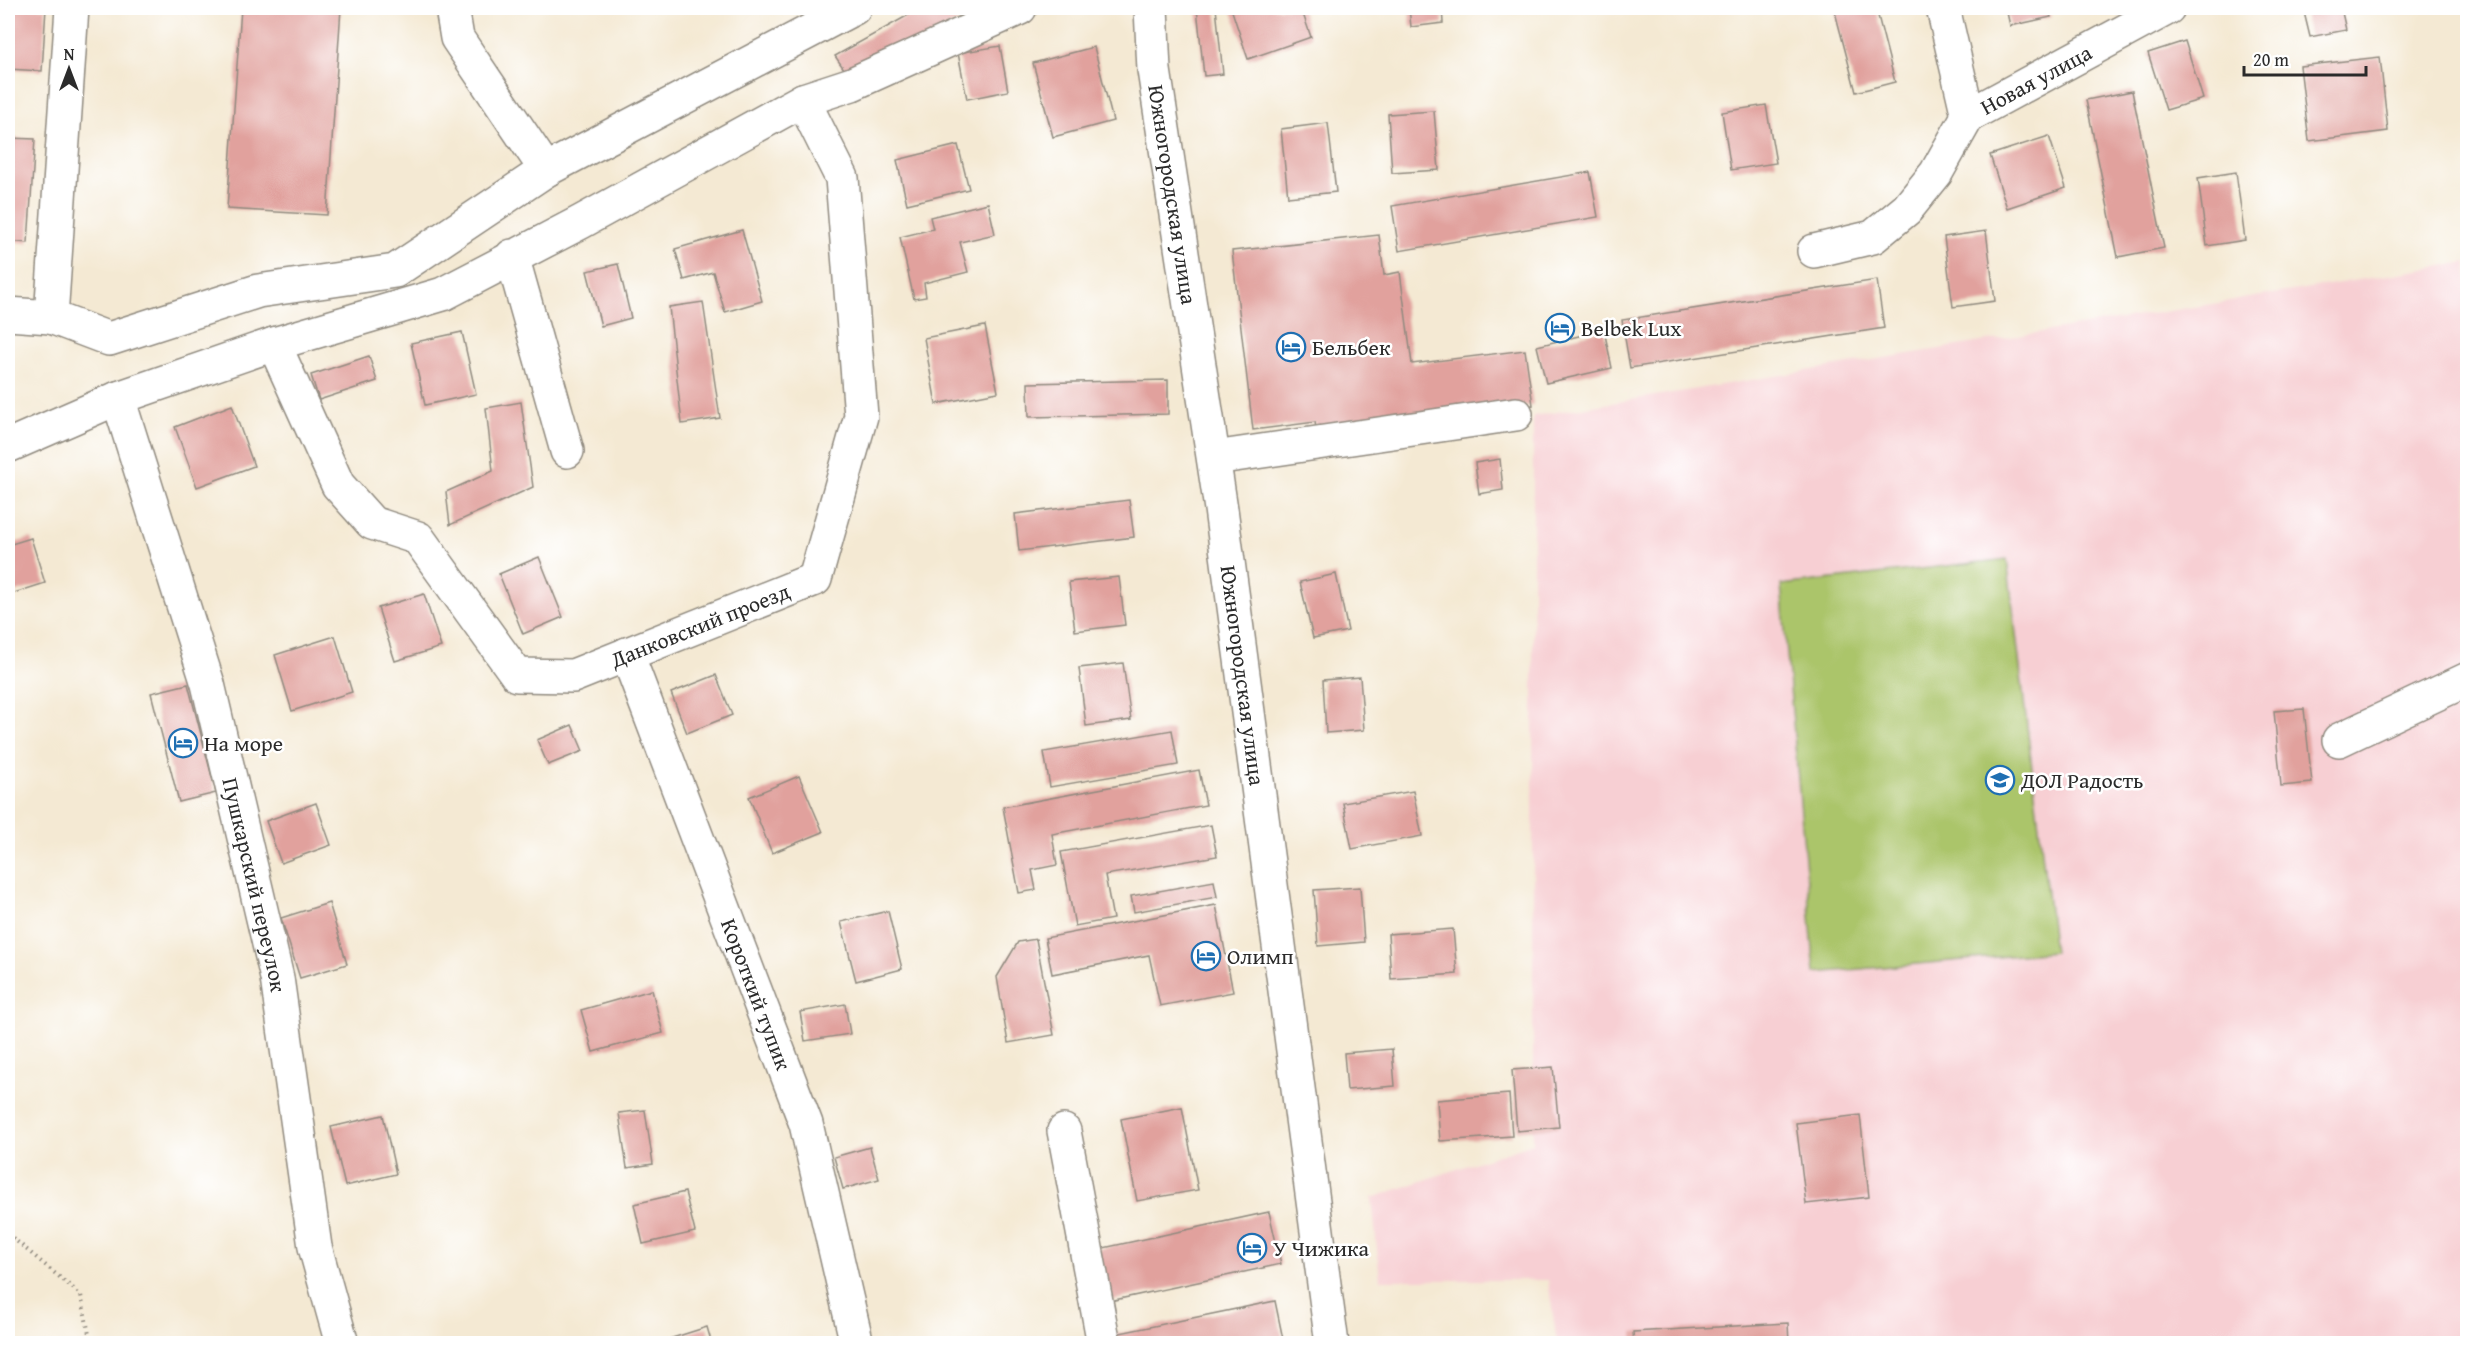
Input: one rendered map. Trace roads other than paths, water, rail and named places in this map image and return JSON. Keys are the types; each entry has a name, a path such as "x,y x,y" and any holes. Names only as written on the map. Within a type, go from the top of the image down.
{"street":[{"path":"51,317 72,8"},
{"path":"452,8 457,38 546,170"},
{"path":"8,314 51,317 109,339 258,291 394,271 546,170 854,8"},
{"path":"8,446 118,398 274,344 443,294 581,222 803,100 852,84 1020,8"},
{"name":"Южногородская улица","path":"1151,8 1154,70 1214,458 1332,1344"},
{"name":"Новая улица","path":"1943,8 1968,116 2168,8"},
{"name":"Данковский проезд","path":"274,344 338,485 372,523 418,538 517,675 573,676 815,579 861,416 842,178 803,100"},
{"path":"1814,251 1873,237 1907,209 1936,173 1968,116"},
{"path":"512,256 567,451"},
{"name":"Пушкарский переулок","path":"118,398 208,684 277,978 315,1247 342,1344"},
{"path":"1214,458 1516,414"},
{"name":"Короткий тупик","path":"627,654 806,1124 857,1344"},
{"path":"2339,740 2468,679"},
{"path":"1064,1131 1104,1344"}],"place":[{"name":"Belbek Lux","path":"1560,328"},
{"name":"Бельбек","path":"1291,347"},
{"name":"На море","path":"183,743"},
{"name":"ДОЛ Радость","path":"2000,780"},
{"name":"Олимп","path":"1206,956"},
{"name":"У Чижика","path":"1252,1248"}]}
